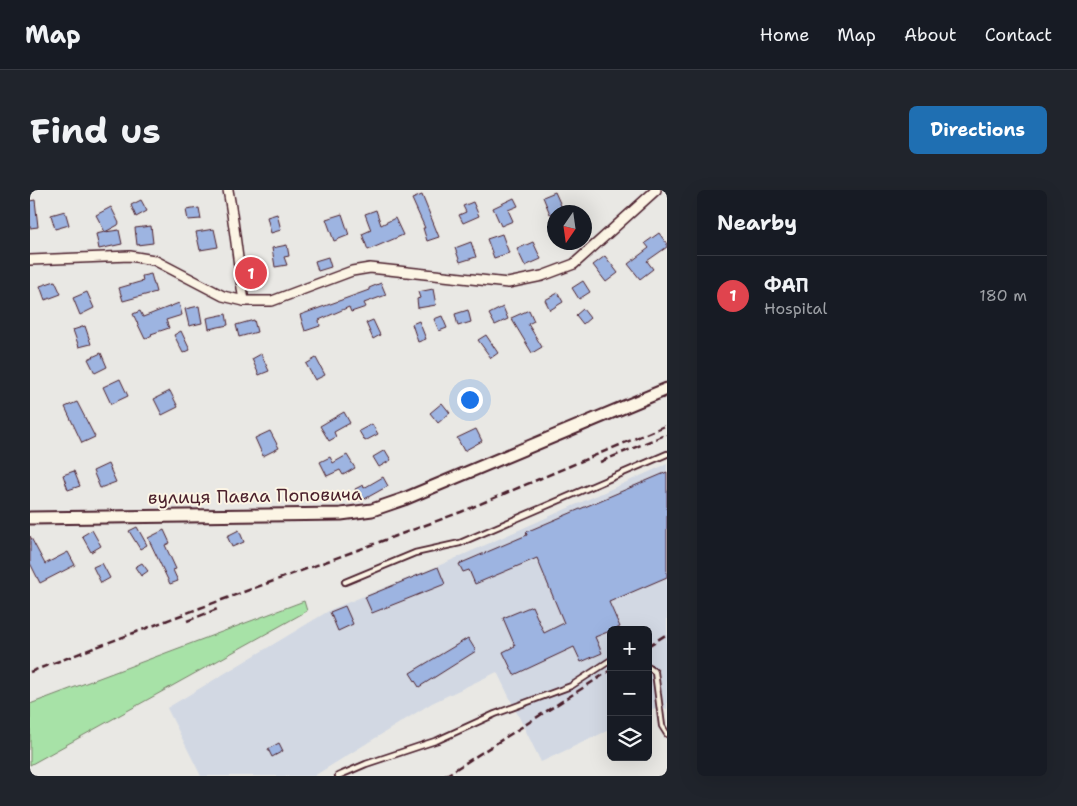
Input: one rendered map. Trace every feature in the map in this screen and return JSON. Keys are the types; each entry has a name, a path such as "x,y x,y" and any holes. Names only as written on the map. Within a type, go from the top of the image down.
{"street":[{"path":"228,190 235,228 237,257 244,301"},
{"path":"30,260 130,256 154,260 223,296 244,301 272,301 352,271 370,268 508,283 542,276 574,264 656,190"},
{"name":"вулиця Павла Поповича","path":"30,518 341,514 372,510 404,499 667,389"}],"lane":[{"path":"345,582 415,553 460,543 667,454"},
{"path":"338,776 366,764 438,740 495,714 571,686 607,663"},
{"path":"652,669 655,672 662,726 667,734"}],"shaded area":[{"path":"667,464 667,709 659,706 652,709 652,626 607,626 607,731 541,762 497,672 432,703 314,776 201,776 167,708 332,609 445,563"}],"green space":[{"path":"304,601 307,611 30,765 30,704"}],"building":[{"path":"555,192 561,205 547,205 547,207 543,197"},
{"path":"422,195 439,237 427,241 423,228 425,228 412,199"},
{"path":"514,198 518,206 508,210 513,221 501,226 493,208"},
{"path":"35,200 38,227 30,228 30,201"},
{"path":"141,200 147,211 136,217 131,205"},
{"path":"473,202 479,216 463,223 459,215 466,212 463,206"},
{"path":"111,207 119,223 105,232 96,215"},
{"path":"199,208 201,219 188,220 186,210"},
{"path":"376,210 381,225 395,218 403,235 368,250 362,234 371,230 365,214"},
{"path":"65,211 69,225 55,229 51,215"},
{"path":"277,214 281,230 271,233 267,217"},
{"path":"342,214 349,235 334,241 326,219"},
{"path":"151,226 153,243 137,245 135,228"},
{"path":"214,229 218,247 200,250 196,232"},
{"path":"119,230 122,244 99,249 96,234"},
{"path":"659,233 667,247 647,261 653,269 640,279 628,264 649,248 645,243"},
{"path":"502,234 509,253 494,258 487,239"},
{"path":"471,242 476,257 460,262 455,248"},
{"path":"533,242 541,259 525,266 517,249"},
{"path":"287,245 289,256 284,257 287,265 275,267 272,248"},
{"path":"605,256 618,273 606,282 593,265"},
{"path":"328,257 331,267 318,271 315,261"},
{"path":"262,269 265,284 249,287 246,272"},
{"path":"151,274 156,292 123,301 119,288 143,281 142,276"},
{"path":"55,281 61,294 45,300 40,286"},
{"path":"583,281 590,292 579,299 572,288"},
{"path":"381,283 386,295 364,303 366,307 351,312 349,307 319,320 320,326 305,331 300,315 369,290 369,288"},
{"path":"433,289 436,305 418,308 417,299 420,298 418,292"},
{"path":"87,292 94,308 80,315 73,298"},
{"path":"558,293 563,302 550,310 545,300"},
{"path":"179,303 182,315 166,320 169,328 151,334 145,339 133,314 140,311 143,317"},
{"path":"199,306 202,323 189,326 185,309"},
{"path":"503,307 508,319 495,325 489,314"},
{"path":"583,309 590,318 583,324 576,315"},
{"path":"468,310 471,322 458,326 455,314"},
{"path":"529,310 534,321 528,324 542,347 532,353 511,318"},
{"path":"226,314 228,325 209,329 207,318"},
{"path":"442,316 447,328 439,331 434,319"},
{"path":"254,320 257,332 239,337 236,325"},
{"path":"373,320 380,335 373,339 366,323"},
{"path":"419,321 426,339 418,342 412,324"},
{"path":"85,326 91,344 79,347 73,330"},
{"path":"181,331 190,350 183,353 174,335"},
{"path":"486,335 498,353 491,358 478,340"},
{"path":"101,353 107,367 95,373 88,359"},
{"path":"261,354 269,371 259,375 252,359"},
{"path":"316,358 325,375 315,380 306,364"},
{"path":"120,379 128,396 111,404 103,387"},
{"path":"170,391 178,407 162,415 154,399"},
{"path":"77,402 95,437 82,443 65,407"},
{"path":"442,403 450,413 438,423 430,413"},
{"path":"344,412 350,423 334,432 336,437 329,441 320,426"},
{"path":"372,424 378,434 365,441 359,431"},
{"path":"476,429 482,441 464,451 457,438"},
{"path":"270,431 279,448 263,456 255,438"},
{"path":"385,450 391,460 379,467 373,457"},
{"path":"347,455 355,468 343,475 340,470 327,476 320,462 330,457 333,463"},
{"path":"108,464 116,482 100,488 93,471"},
{"path":"74,471 80,486 68,490 63,475"},
{"path":"667,472 667,577 609,602 620,626 607,626 607,632 595,637 602,653 581,662 574,647 514,675 503,652 515,646 503,618 532,606 544,633 564,623 537,558 475,584 469,570 463,572 459,564 527,535 526,532"},
{"path":"383,477 388,486 361,501 355,489 363,485 364,488"},
{"path":"137,527 147,545 140,549 129,531"},
{"path":"92,530 101,546 91,552 82,536"},
{"path":"164,530 170,543 165,545 176,569 173,570 178,581 170,584 148,538"},
{"path":"239,530 244,542 232,547 227,536"},
{"path":"30,536 45,564 68,552 75,565 40,583 30,563"},
{"path":"102,563 110,578 101,583 93,567"},
{"path":"142,563 148,571 141,576 135,567"},
{"path":"438,567 445,584 372,613 365,597"},
{"path":"345,606 353,624 338,631 330,612"},
{"path":"468,638 476,651 419,687 410,673"},
{"path":"279,743 283,751 272,757 268,749"}],"railway":[{"path":"30,672 461,512 667,425"},
{"path":"600,462 667,434"},
{"path":"187,621 220,608"},
{"path":"652,643 667,634"},
{"path":"445,776 609,671"}],"place":[{"name":"ФАП","path":"251,273"}]}
